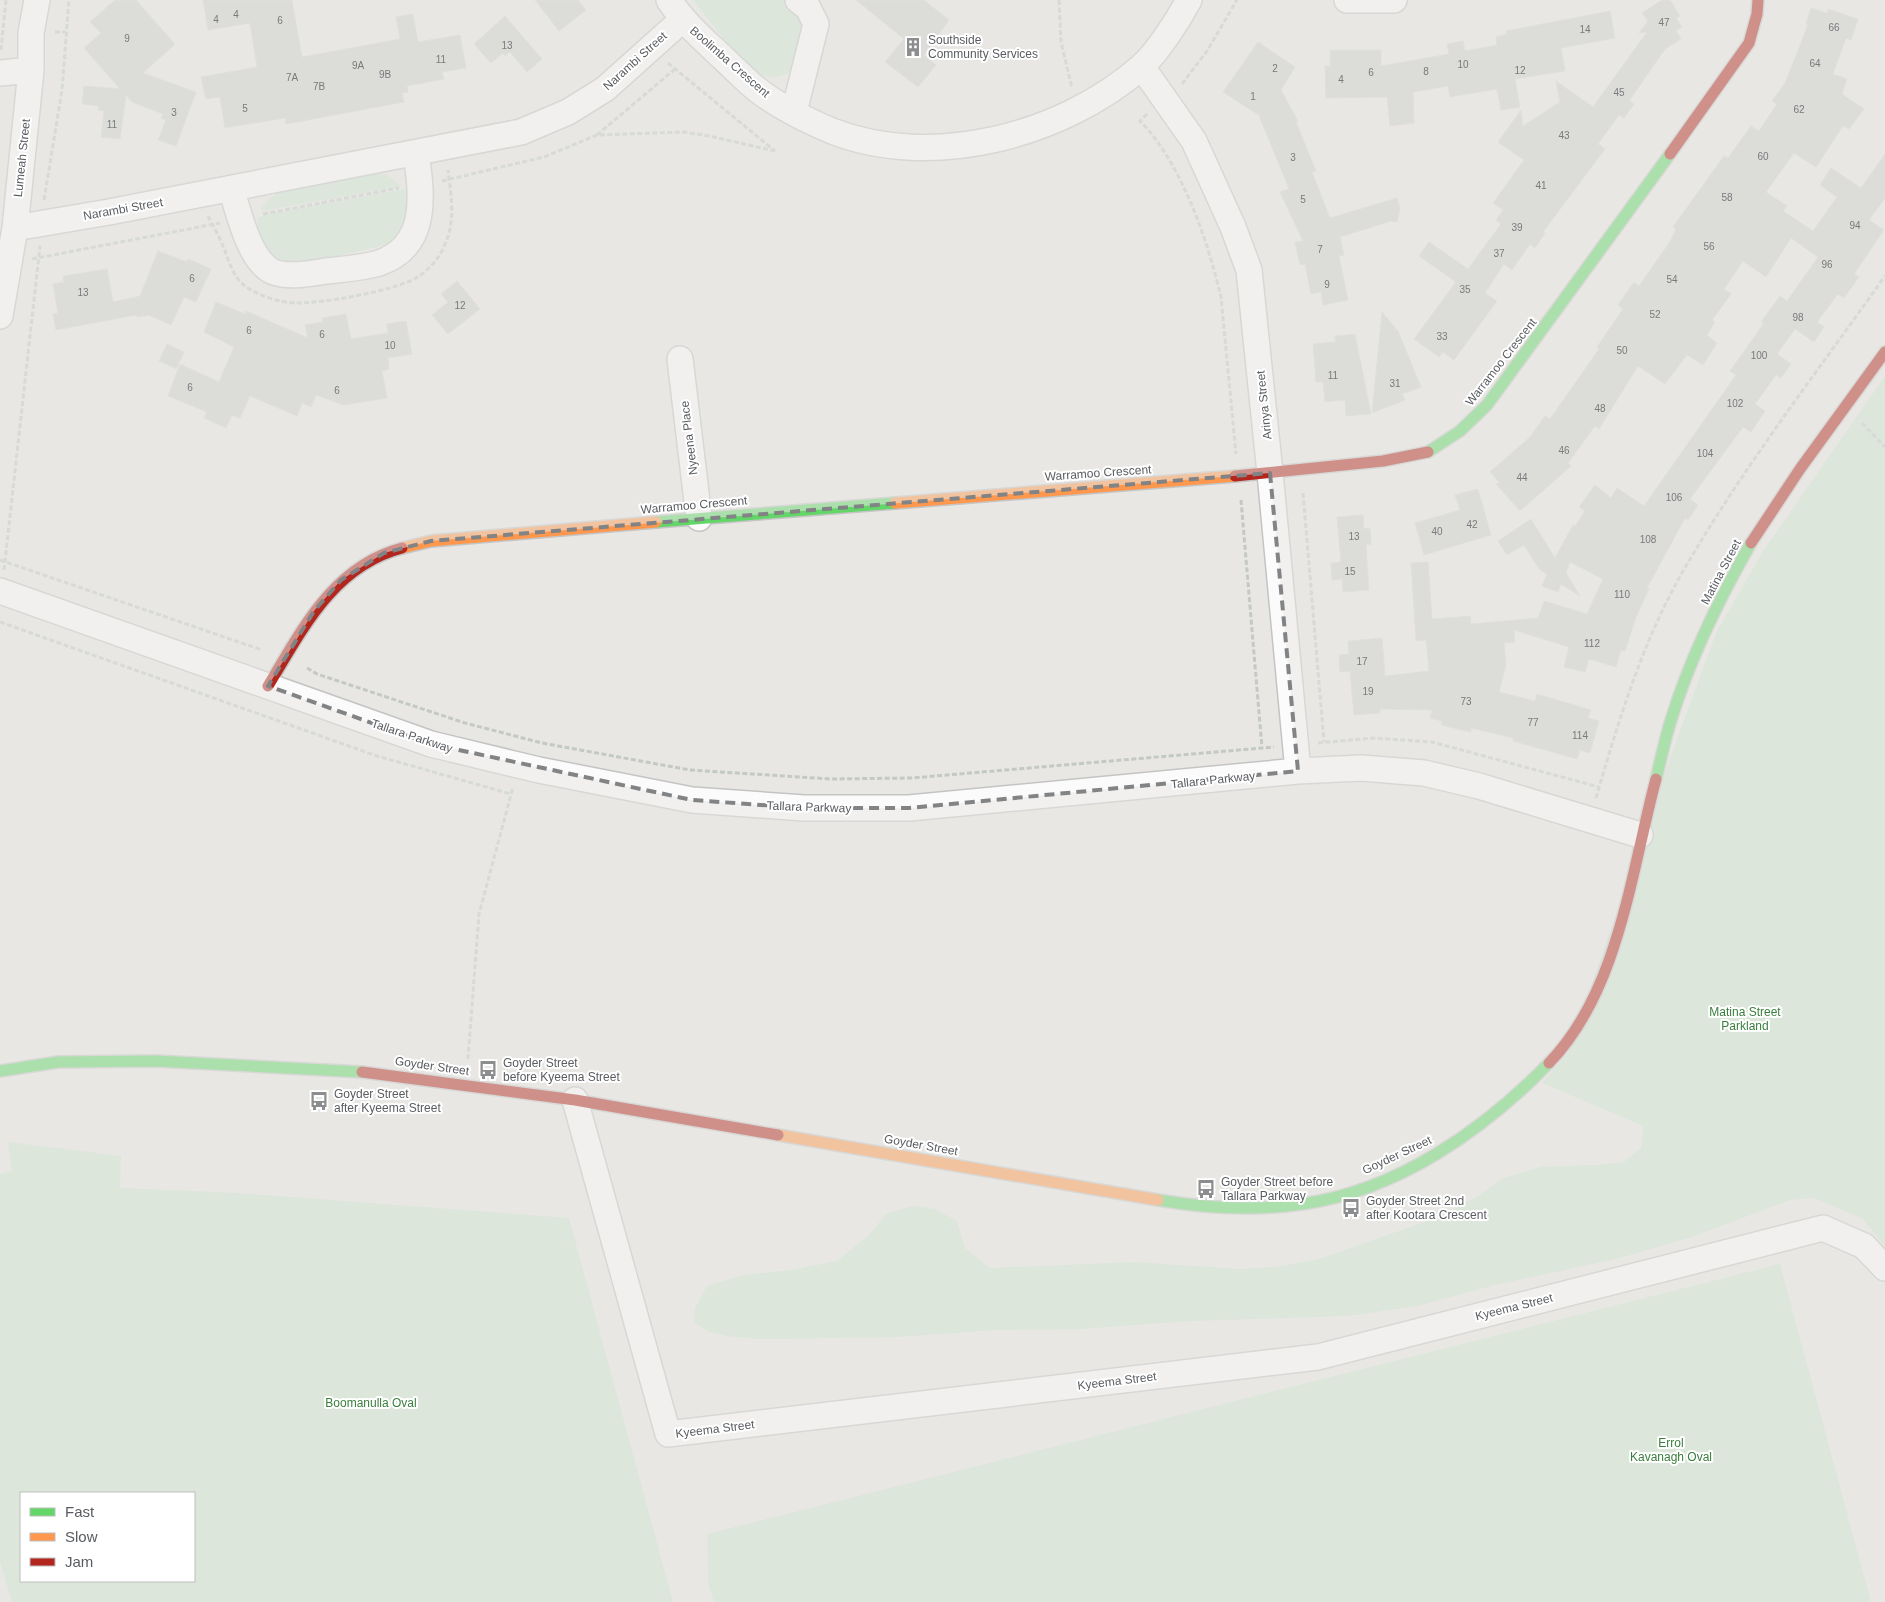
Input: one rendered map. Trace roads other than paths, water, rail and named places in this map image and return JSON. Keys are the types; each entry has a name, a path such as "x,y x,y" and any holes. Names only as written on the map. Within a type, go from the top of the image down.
{"street":[{"name":"Lumeah Street","path":"0,316 15,228 31,70 32,33 37,0"},
{"path":"794,112 816,24 808,8 798,0"},
{"name":"Boolimba Crescent","path":"675,10 760,92 794,112 833,131 865,140 914,146 950,145 1004,139 1054,122 1080,108 1142,67 1176,22 1189,0"},
{"path":"1347,0 1394,0"},
{"name":"Warramoo Crescent","path":"268,686 314,611 341,580 384,553 431,541 1238,476 1384,461 1426,453 1460,431 1487,405 1749,43 1757,14 1758,0"},
{"name":"Narambi Street","path":"15,228 231,189 521,132 568,112 605,89 650,48 675,10"},
{"path":"0,64 31,70"},
{"name":"Arinya Street","path":"1142,67 1194,141 1233,227 1249,270 1298,771"},
{"path":"231,189 250,246 267,269 293,276 378,263 401,253 414,235 421,211 421,186 416,153"},
{"name":"Matina Street","path":"1640,835 1672,714 1710,622 1752,543 1885,352"},
{"name":"Nyeena Place","path":"680,359 699,518"},
{"name":"Tallara Parkway","path":"1,592 431,744 539,770 692,800 804,808 909,808 1298,771 1361,768 1424,773 1479,786 1640,835"},
{"name":"Goyder Street","path":"0,1071 58,1062 146,1061 377,1073 575,1100 1176,1203 1254,1209 1321,1200 1380,1181 1425,1159 1482,1125 1534,1082 1578,1028 1600,986 1619,927 1640,835"},
{"name":"Kyeema Street","path":"575,1100 668,1434 1318,1356 1822,1228 1864,1246 1885,1268"}],"place":[{"name":"Southside Community Services","path":"913,47"},
{"name":"Goyder Street before Kyeema Street","path":"488,1070"},
{"name":"Goyder Street after Kyeema Street","path":"319,1101"},
{"name":"Goyder Street before Tallara Parkway","path":"1206,1189"},
{"name":"Goyder Street 2nd after Kootara Crescent","path":"1351,1208"}],"park label":[{"name":"Matina Street Parkland","path":"1745,1019"},
{"name":"Boomanulla Oval","path":"371,1403"},
{"name":"Errol Kavanagh Oval","path":"1671,1450"}]}
